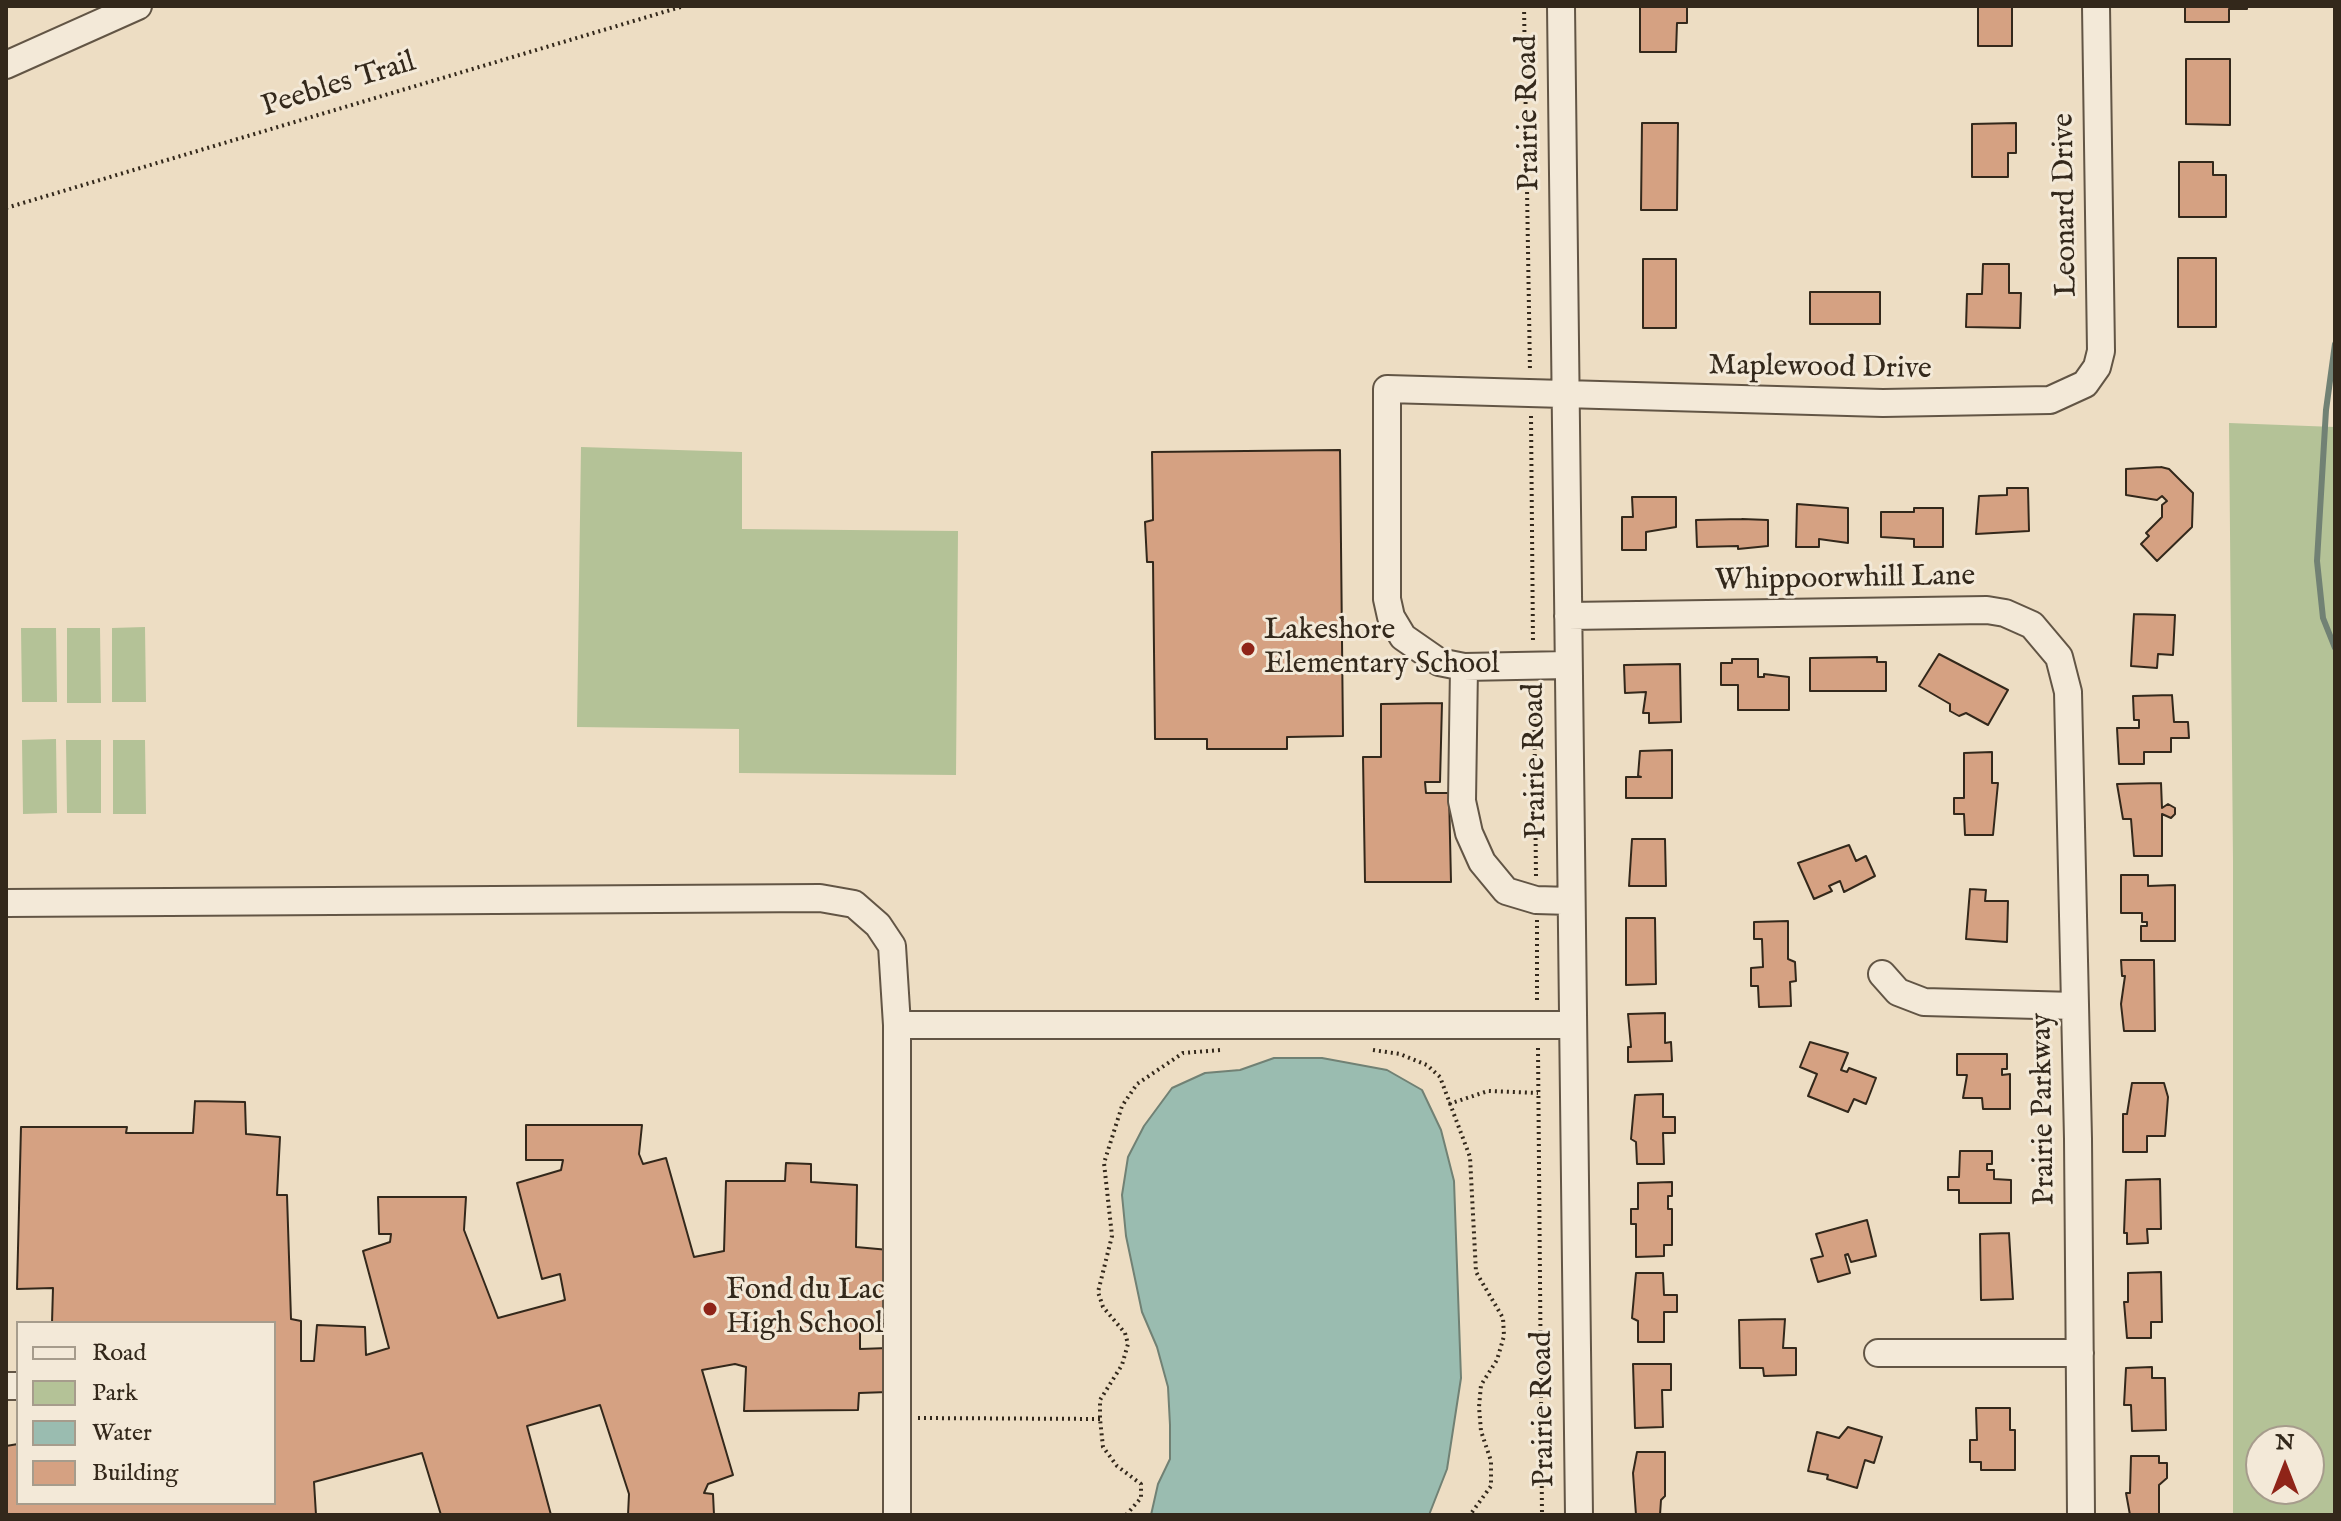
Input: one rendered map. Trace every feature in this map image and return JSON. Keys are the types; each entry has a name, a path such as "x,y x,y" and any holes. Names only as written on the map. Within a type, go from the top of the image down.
{"street":[{"path":"6,65 138,6"},
{"name":"Prairie Road","path":"1561,6 1579,1515"},
{"name":"Leonard Drive","path":"2073,392 2091,378 2101,351 2096,6"},
{"name":"Maplewood Drive","path":"1464,667 1439,662 1403,637 1387,599 1387,389 1883,403 2050,400 2073,392"},
{"name":"Whippoorwhill Lane","path":"1568,616 1999,611 2032,625 2049,642 2063,668 2068,702"},
{"path":"1568,665 1464,667 1462,801 1469,833 1482,862 1506,891 1536,900 1571,901"},
{"name":"Prairie Parkway","path":"2068,702 2081,1515"},
{"path":"6,903 820,898 854,904 878,925 892,946 897,1025 897,1515"},
{"path":"1882,974 1898,992 1924,1002 2075,1006"},
{"path":"897,1025 1573,1025"},
{"path":"1878,1353 2080,1353"}],"path":[{"name":"Peebles Trail","path":"6,208 684,6"},
{"path":"1524,6 1542,1515"},
{"path":"1368,1049 1400,1054 1427,1065 1440,1077 1470,1157 1476,1272 1503,1318 1504,1336 1497,1360 1481,1385 1479,1407 1481,1431 1491,1461 1491,1486 1470,1515"},
{"path":"1126,1515 1141,1498 1141,1484 1117,1466 1103,1447 1100,1419 1100,1400 1122,1365 1128,1344 1125,1333 1103,1307 1098,1292 1112,1236 1104,1163 1111,1132 1122,1106 1137,1084 1183,1053 1222,1050"},
{"path":"1449,1104 1488,1091 1538,1093"},
{"path":"896,1418 1100,1419"}],"green space":[{"path":"2229,423 2335,427 2335,1515 2233,1515"},
{"path":"581,447 742,452 742,529 958,531 956,775 739,773 739,729 577,727"},
{"path":"145,627 146,702 112,702 112,628"},
{"path":"21,628 56,628 57,702 22,702"},
{"path":"67,628 100,628 101,703 67,703"},
{"path":"56,739 57,813 23,814 22,740"},
{"path":"66,740 101,740 101,813 67,813"},
{"path":"113,740 145,740 146,814 113,814"}],"water":[{"path":"1274,1058 1322,1058 1387,1070 1422,1090 1441,1130 1454,1181 1461,1378 1447,1469 1429,1515 1151,1515 1158,1484 1170,1459 1168,1387 1157,1347 1142,1312 1126,1236 1122,1195 1128,1157 1144,1126 1172,1088 1205,1073 1240,1070"}],"building":[{"path":"1640,6 1687,6 1687,23 1677,23 1676,52 1640,52"},
{"path":"1978,6 2012,6 2012,46 1978,46"},
{"path":"2185,6 2247,6 2247,9 2229,9 2229,22 2185,22"},
{"path":"2186,59 2230,59 2230,125 2186,124"},
{"path":"1642,123 1678,123 1677,210 1641,210"},
{"path":"2016,123 2016,153 2008,153 2008,177 1972,177 1972,124"},
{"path":"2179,162 2213,162 2213,175 2226,175 2226,217 2179,217"},
{"path":"2178,258 2216,258 2216,327 2178,327"},
{"path":"1643,259 1676,259 1676,328 1643,328"},
{"path":"1983,264 2009,264 2009,293 2021,293 2020,328 1966,327 1967,294 1982,294"},
{"path":"1810,292 1880,292 1880,324 1810,324"},
{"name":"Lakeshore Elementary School","path":"1340,450 1343,736 1287,737 1287,749 1207,749 1207,739 1155,739 1153,562 1147,562 1145,522 1153,520 1152,452"},
{"path":"2126,469 2169,469 2193,493 2192,527 2157,561 2141,544 2149,536 2146,533 2162,517 2162,505 2167,501 2162,496 2157,500 2126,495"},
{"path":"2007,488 2028,488 2029,531 1976,534 1979,496 2007,495"},
{"path":"1632,497 1676,497 1676,527 1646,532 1646,550 1622,550 1622,517 1633,517"},
{"path":"1797,504 1848,508 1848,543 1819,539 1819,547 1796,547"},
{"path":"1914,508 1943,508 1943,547 1914,547 1914,539 1881,537 1881,512 1914,512"},
{"path":"1696,520 1768,520 1768,546 1738,549 1738,546 1697,547"},
{"path":"2134,614 2175,615 2173,655 2158,654 2157,668 2131,666"},
{"path":"1939,654 2008,690 1988,725 1966,713 1959,716 1950,711 1950,704 1919,686"},
{"path":"1877,657 1877,662 1886,662 1886,691 1810,691 1810,658"},
{"path":"1732,659 1758,659 1758,677 1764,677 1764,674 1789,677 1789,710 1738,710 1738,685 1721,685 1721,663 1732,663"},
{"path":"1680,664 1681,722 1649,723 1649,713 1643,713 1646,692 1625,693 1624,665"},
{"path":"2172,695 2174,722 2188,722 2189,738 2171,738 2171,752 2144,752 2144,764 2119,764 2117,728 2139,728 2139,720 2134,720 2133,696"},
{"path":"1442,703 1440,782 1425,782 1426,793 1449,793 1451,882 1365,882 1363,757 1381,757 1381,704"},
{"path":"1672,750 1672,798 1626,798 1626,777 1641,777 1638,776 1640,751"},
{"path":"1992,752 1992,783 1998,783 1993,835 1965,835 1964,814 1954,814 1954,798 1964,798 1964,753"},
{"path":"2161,783 2162,808 2168,804 2175,808 2171,818 2162,814 2162,856 2134,856 2131,819 2123,819 2117,784"},
{"path":"1632,839 1665,839 1666,886 1629,886"},
{"path":"1849,845 1856,861 1866,856 1875,876 1844,892 1840,881 1829,886 1832,891 1814,899 1798,863"},
{"path":"2121,875 2148,875 2148,886 2175,885 2175,941 2141,941 2141,926 2147,926 2147,922 2142,922 2142,913 2121,913"},
{"path":"1970,889 1986,890 1985,901 2008,901 2007,942 1966,939"},
{"path":"1626,918 1655,918 1656,984 1626,985"},
{"path":"1788,921 1788,959 1795,962 1796,981 1790,982 1791,1006 1759,1007 1758,986 1751,986 1751,968 1763,967 1762,939 1754,939 1754,922"},
{"path":"2121,960 2154,960 2155,1031 2124,1031 2121,1004 2125,976 2122,976"},
{"path":"1665,1013 1665,1043 1671,1042 1672,1061 1628,1062 1628,1047 1631,1047 1628,1014"},
{"path":"1810,1042 1848,1053 1841,1070 1847,1072 1849,1068 1876,1078 1866,1104 1854,1099 1848,1112 1808,1096 1817,1074 1800,1067"},
{"path":"1957,1054 2007,1054 2007,1069 2002,1069 2002,1075 2010,1074 2010,1109 1983,1109 1982,1098 1963,1098 1967,1075 1957,1075"},
{"path":"2132,1083 2164,1083 2168,1097 2165,1136 2147,1136 2147,1152 2123,1152 2123,1114 2127,1114"},
{"path":"1663,1094 1663,1117 1675,1117 1675,1133 1663,1133 1664,1164 1637,1164 1636,1142 1631,1139 1635,1095"},
{"name":"Fond du Lac High School","path":"195,1101 245,1102 246,1134 280,1137 277,1195 287,1195 291,1319 301,1321 301,1361 314,1361 317,1325 365,1327 366,1355 389,1348 363,1251 390,1242 391,1234 379,1234 378,1197 466,1197 464,1230 498,1318 565,1300 560,1274 542,1279 517,1183 561,1170 563,1160 526,1160 526,1125 642,1125 639,1154 643,1164 666,1158 694,1257 724,1251 726,1181 785,1181 786,1163 811,1164 811,1182 857,1185 856,1247 889,1250 889,1320 860,1319 860,1349 888,1348 888,1392 859,1393 858,1410 744,1411 746,1367 735,1364 702,1370 733,1475 708,1484 704,1493 713,1494 714,1515 628,1515 629,1494 600,1405 527,1426 551,1515 441,1515 422,1453 314,1482 316,1515 6,1515 6,1446 16,1444 16,1505 276,1505 276,1321 52,1321 53,1288 17,1289 21,1127 127,1127 126,1133 193,1133"},
{"path":"1960,1151 1992,1151 1992,1164 1987,1164 1987,1170 1994,1170 1994,1179 2011,1180 2011,1203 1959,1203 1959,1190 1948,1190 1948,1177 1959,1177"},
{"path":"2160,1179 2161,1229 2147,1229 2148,1243 2127,1244 2127,1233 2124,1233 2126,1180"},
{"path":"1672,1182 1668,1209 1672,1209 1672,1245 1664,1245 1664,1256 1636,1257 1636,1224 1631,1224 1631,1209 1638,1209 1638,1183"},
{"path":"1867,1220 1876,1256 1851,1262 1848,1254 1845,1255 1850,1273 1818,1282 1811,1259 1823,1256 1816,1234"},
{"path":"2009,1233 2013,1299 1981,1300 1980,1234"},
{"path":"2161,1272 2162,1322 2151,1322 2151,1338 2127,1338 2124,1302 2128,1302 2128,1273"},
{"path":"1636,1273 1663,1273 1664,1295 1677,1295 1677,1312 1664,1312 1664,1342 1638,1342 1638,1321 1632,1318"},
{"path":"1785,1319 1783,1348 1796,1348 1796,1375 1764,1376 1763,1368 1740,1368 1739,1320"},
{"path":"1633,1364 1671,1364 1671,1390 1662,1390 1663,1427 1635,1428"},
{"path":"2152,1367 2152,1378 2165,1378 2166,1430 2132,1431 2131,1405 2124,1405 2126,1368"},
{"path":"1976,1408 2010,1408 2010,1430 2015,1430 2015,1470 1981,1470 1981,1462 1970,1462 1970,1440 1977,1440"},
{"path":"1848,1427 1882,1437 1874,1463 1865,1460 1857,1488 1827,1479 1828,1475 1808,1471 1817,1432 1839,1438"},
{"path":"1637,1452 1665,1452 1665,1496 1661,1500 1660,1515 1636,1515 1633,1473"},
{"path":"2131,1456 2159,1456 2159,1463 2167,1463 2167,1478 2159,1485 2159,1515 2130,1515 2126,1493 2130,1493"}],"waterway":[{"path":"2335,344 2326,410 2317,561 2323,618 2335,648"}],"place":[{"name":"Lakeshore Elementary School","path":"1248,649"},
{"name":"Fond du Lac High School","path":"710,1309"}]}
